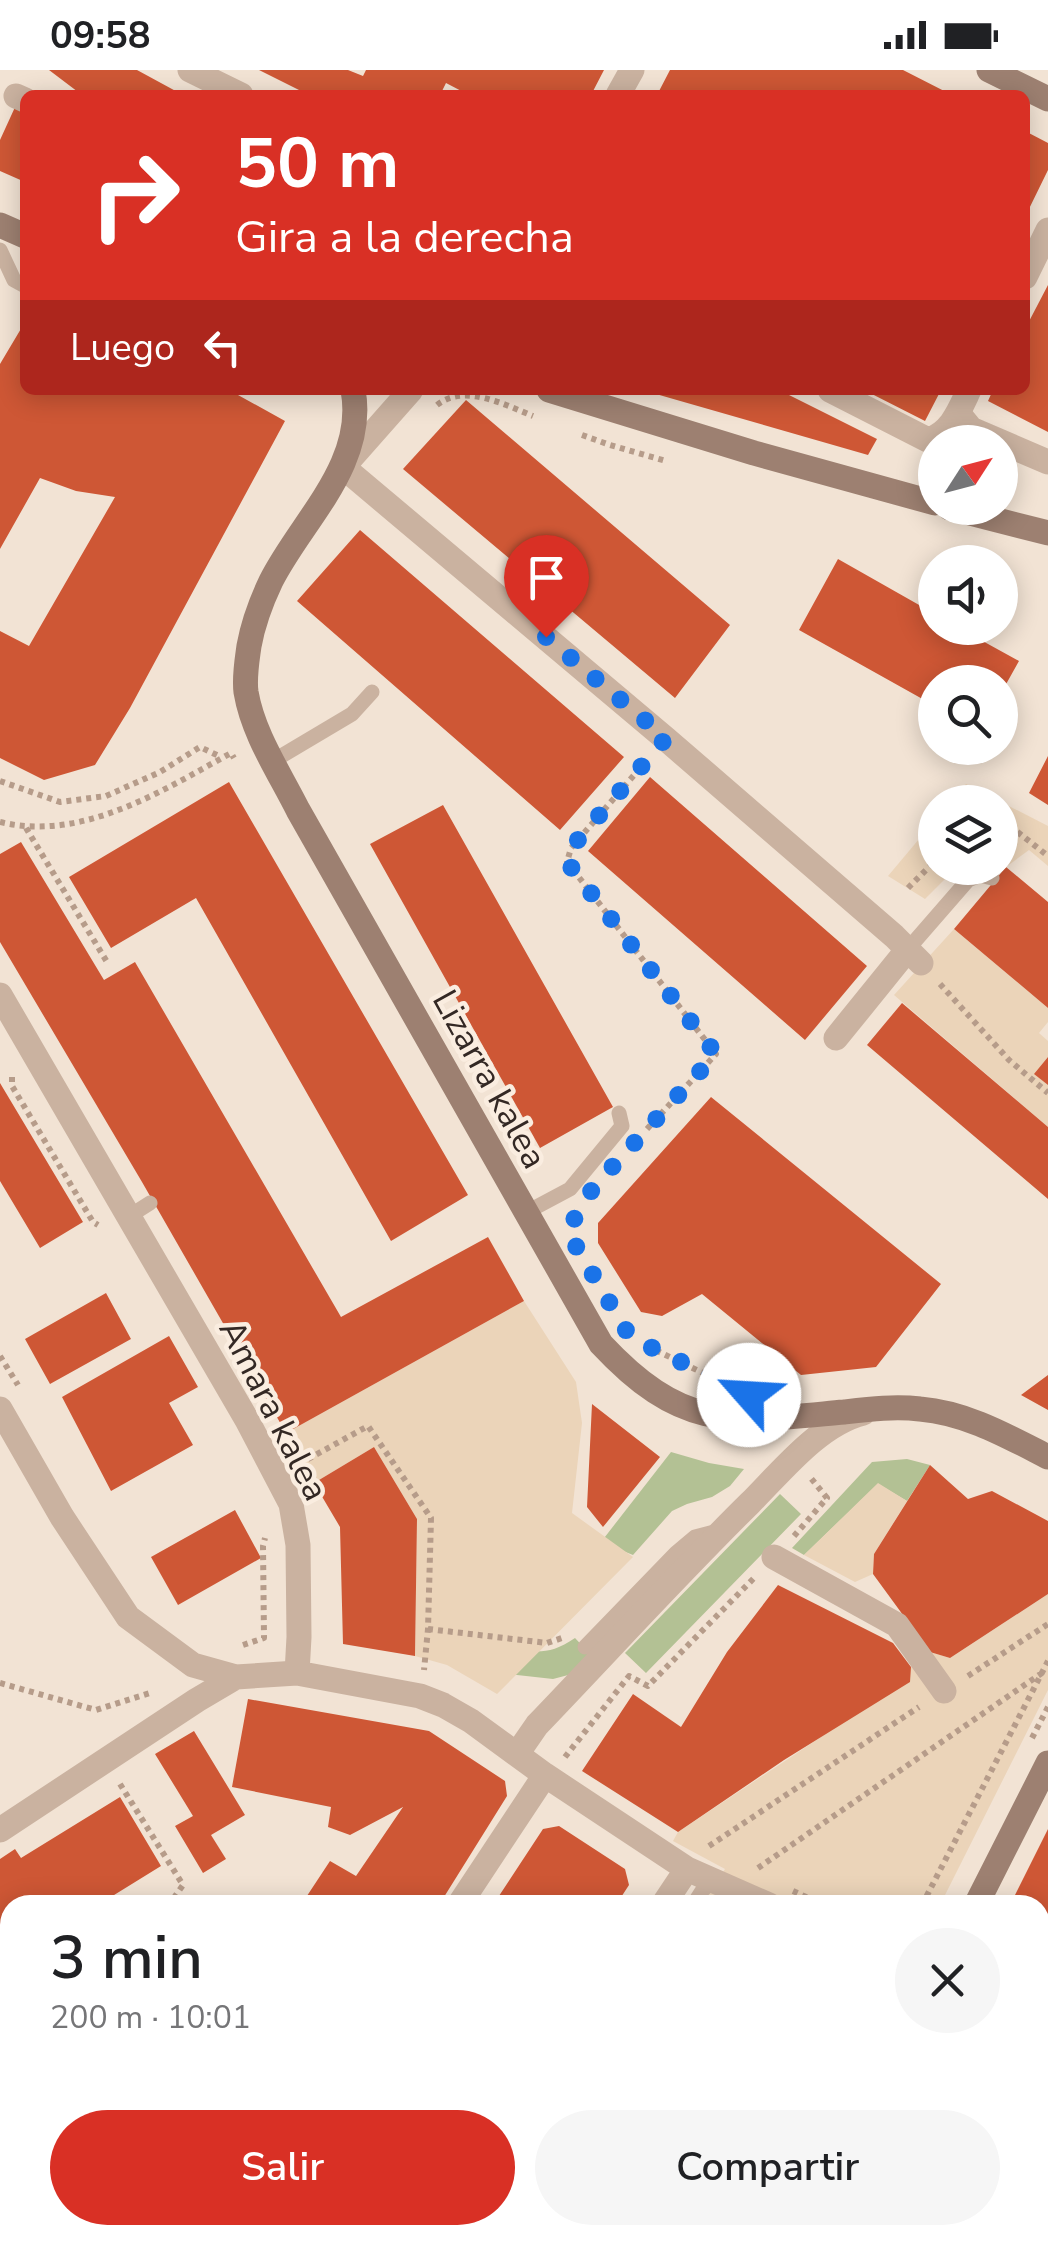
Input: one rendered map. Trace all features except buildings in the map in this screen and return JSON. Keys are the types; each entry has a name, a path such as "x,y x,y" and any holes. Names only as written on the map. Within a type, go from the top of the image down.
{"street":[{"path":"990,70 1048,99"},
{"path":"198,72 231,90"},
{"path":"1030,267 1048,230"},
{"name":"Lizarra kalea","path":"343,466 350,443 353,395"},
{"name":"Lizarra kalea","path":"407,395 343,466 272,579 251,636 246,688 258,734 601,1344 625,1370 682,1408 723,1418 763,1419 917,1408 965,1418 1048,1457"},
{"path":"566,395 918,499"},
{"path":"840,395 928,440 948,429 964,401"},
{"path":"964,401 971,429 1048,462"},
{"path":"343,466 666,738 914,956 836,1038"},
{"path":"1017,525 1048,533"},
{"name":"Amara kalea","path":"0,996 139,1210 291,1504 298,1545 297,1673"},
{"path":"0,1408 62,1518 128,1618 193,1665 236,1677 297,1673 420,1696 443,1705 687,1869 747,1895"},
{"path":"517,1754 538,1725 722,1531 831,1425 877,1409"},
{"path":"774,1557 898,1626 944,1691"},
{"path":"0,1830 236,1677"},
{"path":"981,1895 1048,1764"},
{"path":"466,1895 544,1775"},
{"path":"670,1895 687,1869"}],"lane":[{"path":"0,250 14,280 20,283"},
{"path":"273,761 352,714 372,692"},
{"path":"914,956 964,885"},
{"path":"525,1213 570,1189 622,1126 619,1113"},
{"path":"586,1647 676,1552 695,1537 722,1531"},
{"path":"700,1895 713,1880"}],"path":[{"path":"433,408 459,395"},
{"path":"467,395 493,400 543,420"},
{"path":"576,432 682,465"},
{"path":"641,1136 716,1054 567,862 571,848 666,738"},
{"path":"0,781 60,802 106,796 160,772 200,747 222,758"},
{"path":"0,822 26,828 76,822 130,807 231,752 239,767"},
{"path":"26,828 107,962"},
{"path":"1018,832 1048,856"},
{"path":"908,888 918,878"},
{"path":"914,956 1009,1060 1048,1094"},
{"path":"647,1345 732,1387"},
{"path":"301,1480 294,1466 368,1426 431,1518 424,1670"},
{"path":"575,1795 582,1779 564,1756 630,1676 648,1686 827,1498"},
{"path":"232,1649 264,1638 266,1531"},
{"path":"687,1869 705,1849 1048,1624"},
{"path":"428,1630 547,1644 574,1631"},
{"path":"927,1895 1048,1661"},
{"path":"740,1892 752,1873 1042,1674"},
{"path":"0,1683 96,1710 162,1689"},
{"path":"113,1774 183,1885 176,1895"}],"green space":[{"path":"671,1452 744,1469 730,1486 712,1497 672,1511 633,1555 601,1542"},
{"path":"907,1459 930,1465 907,1501 878,1484 804,1555 792,1548 872,1462"},
{"path":"780,1494 801,1514 646,1673 625,1653"},
{"path":"575,1638 592,1656 572,1674 553,1679 499,1673 499,1647 547,1651"}],"shaded area":[{"path":"1018,811 1048,826 1048,866 1029,850 1018,858"},
{"path":"918,840 918,885 939,885 925,899 888,876"},
{"path":"954,929 1048,1008 1048,1022 1039,1033 1048,1041 1048,1057 1035,1074 1048,1085 1048,1127 894,995"},
{"path":"524,1301 576,1382 582,1423 572,1513 633,1557 497,1694 447,1665 415,1656 417,1519 374,1447 314,1483 286,1433"},
{"path":"878,1483 907,1501 874,1554 873,1574 855,1582 804,1555"},
{"path":"1048,1594 1048,1690 945,1895 708,1895 725,1869 673,1841 678,1832 830,1731 930,1652 950,1658"}],"route":[{"path":"546,637 666,738 571,848 567,862 716,1054 593,1188 567,1231 630,1337 749,1395"}]}
